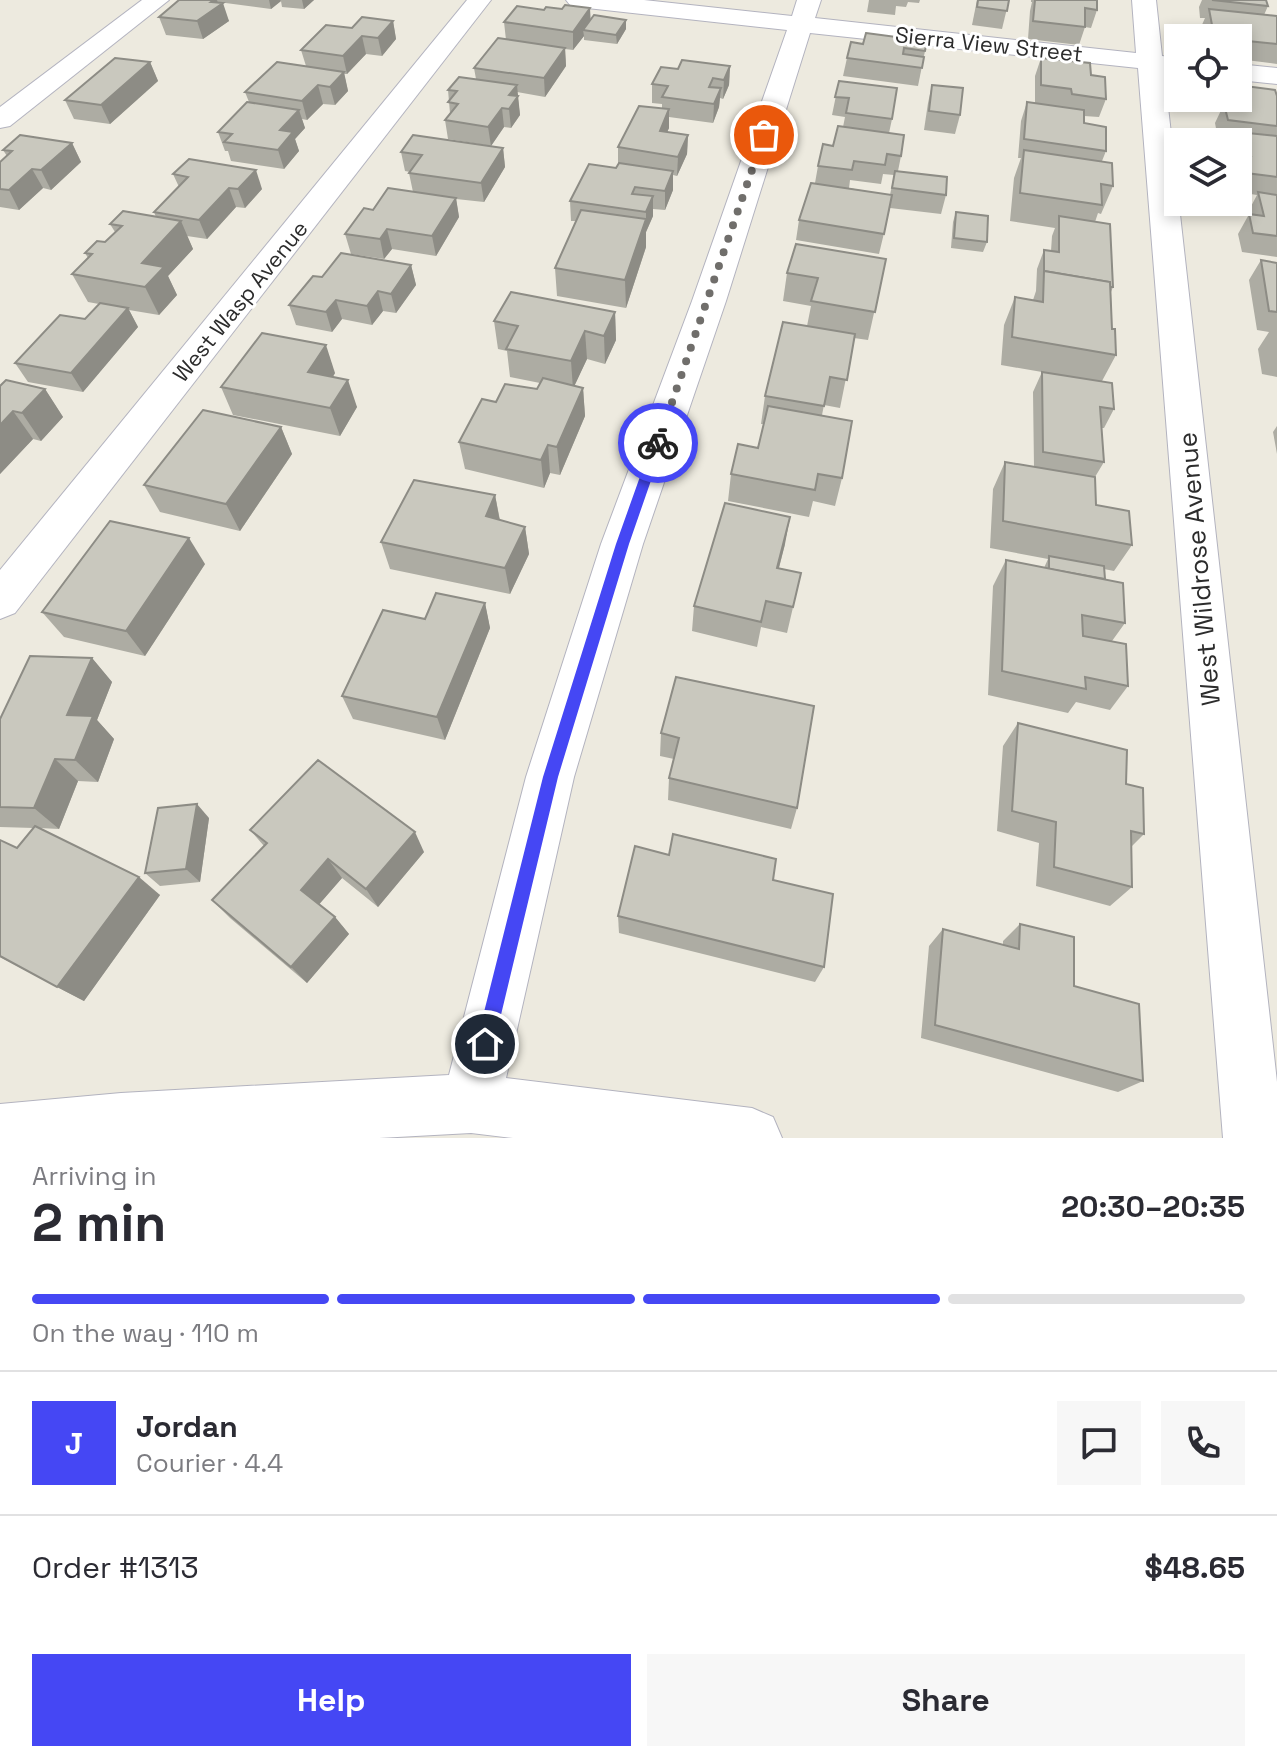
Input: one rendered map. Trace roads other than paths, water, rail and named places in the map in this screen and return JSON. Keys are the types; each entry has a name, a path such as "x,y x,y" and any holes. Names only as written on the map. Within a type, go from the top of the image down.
{"street":[{"path":"0,120 157,0"},
{"name":"West Wasp Avenue","path":"0,601 479,0"},
{"name":"Sierra View Street","path":"578,0 805,12 1164,63"},
{"name":"West Wildrose Avenue","path":"1144,0 1164,63"},
{"path":"471,1103 555,762 622,544 709,301 805,12"},
{"path":"1252,73 1277,76"},
{"name":"West Wildrose Avenue","path":"1168,112 1253,1138"},
{"path":"0,1134 121,1123 471,1103 752,1138"}]}
